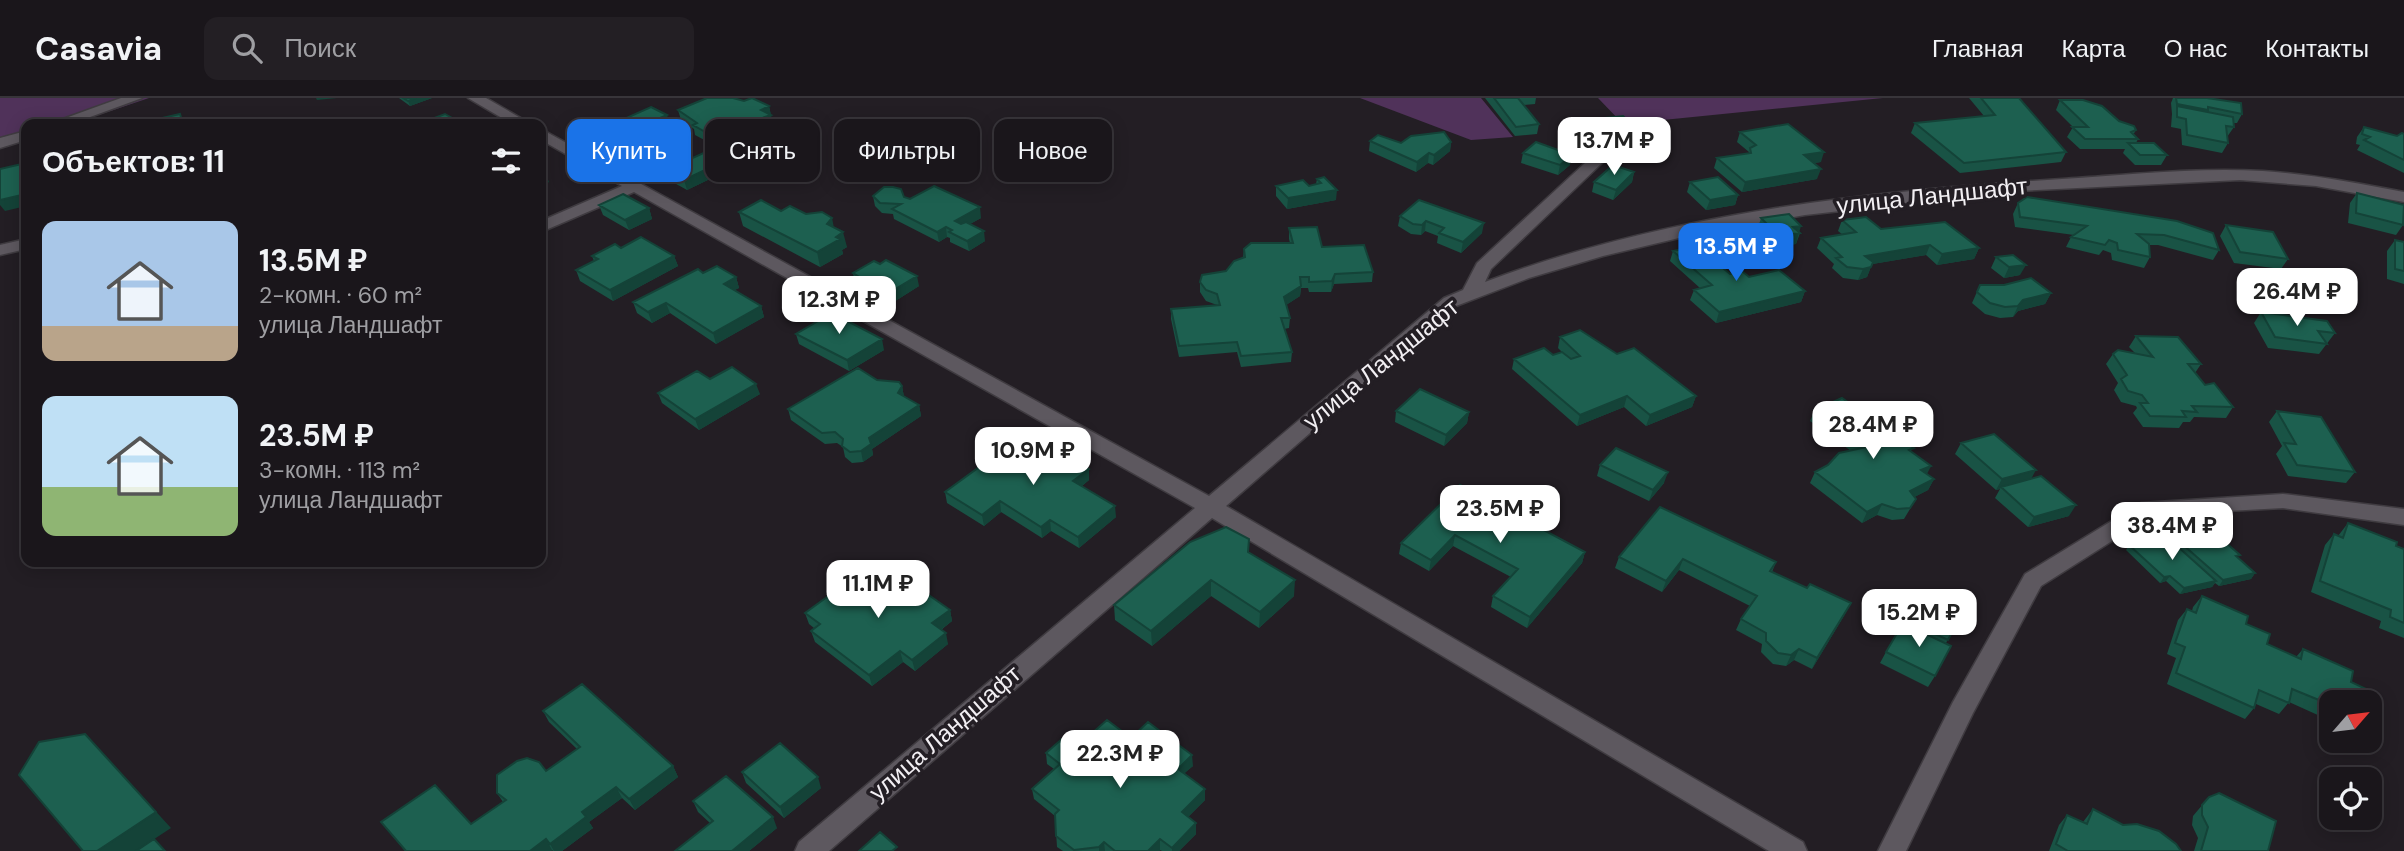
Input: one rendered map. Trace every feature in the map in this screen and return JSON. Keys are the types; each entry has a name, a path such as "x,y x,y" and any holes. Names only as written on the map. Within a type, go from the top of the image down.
{"street":[{"path":"72,119 135,98"},
{"path":"475,98 514,119"},
{"path":"0,143 21,137"},
{"path":"546,137 1209,506 1793,851"},
{"path":"1470,293 1483,267 1595,162 1572,152"},
{"name":"улица Ландшафт","path":"809,851 1450,302 1470,293 1580,256 1737,219 1853,202 2003,187 2260,175 2327,182 2404,197"},
{"path":"546,224 635,186"},
{"path":"0,250 21,245"},
{"path":"1892,851 1962,709 2033,580 2149,509 2283,501 2404,517"}],"shaded area":[{"path":"0,98 149,98 87,119 21,119 21,142 0,148"},
{"path":"1360,98 1481,98 1513,137 1471,140"},
{"path":"1598,98 1883,98 1623,124"}],"building":[{"path":"707,98 733,98 744,101 752,98 769,106 761,110 771,115 765,117 769,119 705,119 705,132 693,125 697,123 678,110"},
{"path":"1494,98 1518,98 1539,124 1516,127"},
{"path":"1981,98 2019,98 2066,152 1964,163 1915,123 1995,115"},
{"path":"2176,98 2207,98 2241,103 2242,114 2177,104"},
{"path":"2060,100 2083,100 2102,106 2119,121 2134,126 2136,130 2131,132 2138,139 2085,139 2072,127 2088,127"},
{"path":"2177,106 2233,117 2234,127 2226,126 2228,143 2187,135 2186,119 2177,117"},
{"path":"651,107 667,115 658,119 624,119"},
{"path":"180,114 182,119 158,119"},
{"path":"445,114 454,119 432,119"},
{"path":"1623,116 1638,133 1601,137 1586,120"},
{"path":"1788,124 1824,152 1804,155 1821,169 1745,182 1717,158 1751,153 1750,148 1756,145 1740,132"},
{"path":"2364,127 2397,136 2404,134 2404,160 2364,140 2370,137 2362,134"},
{"path":"1444,132 1451,142 1434,155 1429,153 1417,162 1370,141 1378,135 1401,143 1411,136"},
{"path":"1536,142 1572,155 1560,165 1523,153"},
{"path":"2128,143 2154,143 2167,155 2140,155"},
{"path":"705,152 705,170 691,177 691,159"},
{"path":"21,164 21,195 0,200 0,169"},
{"path":"1613,165 1634,172 1616,190 1594,182"},
{"path":"1324,177 1337,190 1288,198 1276,186 1303,180 1309,186 1321,183 1317,179"},
{"path":"1718,177 1738,195 1710,200 1690,182"},
{"path":"934,186 980,207 955,221 961,224 966,222 984,231 967,241 949,232 952,230 946,227 937,232 892,209 901,204 880,203 873,196 884,187 893,187 901,189 904,197 910,199"},
{"path":"2357,193 2404,205 2403,225 2356,213"},
{"path":"623,194 649,208 625,220 599,205"},
{"path":"2027,197 2177,221 2213,233 2219,250 2164,235 2137,234 2149,244 2150,257 2118,250 2117,243 2109,240 2105,245 2071,237 2087,226 2020,217 2018,203"},
{"path":"761,200 781,211 790,206 806,214 822,212 832,218 827,224 843,232 836,237 840,239 817,252 739,212"},
{"path":"1419,200 1484,223 1463,242 1439,233 1444,228 1426,221 1422,225 1413,224 1400,216"},
{"path":"1789,214 1801,226 1793,227 1800,233 1779,236 1761,218"},
{"path":"1866,217 1881,229 1945,222 1979,248 1942,254 1930,245 1865,256 1873,262 1871,267 1847,267 1836,258 1842,257 1821,238 1856,232 1842,220"},
{"path":"2226,225 2273,232 2288,259 2240,252"},
{"path":"1317,227 1322,247 1364,245 1373,272 1335,274 1332,281 1309,282 1309,277 1300,277 1301,286 1284,297 1290,318 1281,318 1292,352 1241,356 1237,342 1179,346 1171,309 1220,305 1217,294 1206,290 1200,282 1202,275 1226,271 1234,261 1245,257 1244,249 1251,243 1293,243 1289,228"},
{"path":"641,237 674,256 610,290 576,270 598,259 592,256 615,244 621,248"},
{"path":"2395,240 2404,242 2404,271 2395,269"},
{"path":"1696,246 1730,274 1742,271 1749,277 1779,270 1805,291 1719,312 1694,290 1712,285 1673,251"},
{"path":"2013,255 2026,265 2009,267 1996,257"},
{"path":"886,260 917,276 887,294 853,273 874,261 880,264"},
{"path":"717,266 736,277 724,284 761,306 713,333 666,303 648,312 633,302 698,269 703,273"},
{"path":"2031,278 2051,293 2023,300 2018,306 2005,307 1990,303 1977,292 1980,285 2004,285"},
{"path":"2261,312 2327,321 2335,333 2318,331 2327,344 2275,337"},
{"path":"832,313 882,339 847,360 796,334"},
{"path":"1580,330 1617,354 1634,348 1696,396 1650,415 1627,396 1580,415 1514,359 1544,348 1553,355 1562,352 1571,359 1580,356 1560,337"},
{"path":"2136,336 2178,337 2201,364 2188,364 2205,385 2214,383 2233,407 2192,406 2197,412 2182,411 2186,417 2150,416 2140,403 2148,403 2142,395 2128,391 2121,379 2127,375 2113,354 2118,350 2153,357"},
{"path":"732,367 756,384 695,419 658,393 697,371 710,379"},
{"path":"858,368 877,380 899,382 902,386 898,393 919,405 869,438 871,444 861,451 850,452 842,446 843,439 835,432 822,433 788,409"},
{"path":"1420,389 1469,412 1446,435 1396,411"},
{"path":"1842,398 1881,425 1905,430 1912,439 1909,445 1914,448 1909,450 1931,466 1921,470 1934,479 1910,491 1916,499 1910,508 1897,509 1882,504 1867,512 1815,472 1828,465 1839,453 1867,447 1815,410"},
{"path":"2277,411 2321,417 2355,472 2297,465 2284,443 2296,444"},
{"path":"1026,433 1089,469 1073,481 1115,506 1078,537 1050,520 1041,527 1000,501 982,515 945,492"},
{"path":"1994,434 2036,470 2002,479 1961,443"},
{"path":"1616,448 1668,472 1653,490 1600,465"},
{"path":"2041,476 2076,505 2034,517 2001,487"},
{"path":"1460,485 1503,507 1509,501 1543,519 1536,526 1585,552 1530,617 1493,596 1518,569 1455,535 1431,560 1401,543"},
{"path":"1660,507 1776,562 1770,571 1807,588 1810,584 1851,603 1817,658 1799,649 1791,655 1778,653 1766,641 1766,633 1741,619 1757,596 1683,559 1666,581 1619,557"},
{"path":"2348,523 2397,542 2396,546 2404,549 2404,623 2390,617 2391,610 2320,581 2334,534 2343,538"},
{"path":"1226,527 1249,539 1248,552 1295,580 1260,612 1211,580 1151,631 1114,605 1190,542"},
{"path":"2209,528 2240,555 2236,556 2255,573 2223,580 2173,536"},
{"path":"2167,537 2216,581 2184,588 2170,576 2164,577 2129,545"},
{"path":"893,570 950,610 932,623 946,633 912,660 900,651 869,675 811,631 820,624 805,613 863,571 877,582"},
{"path":"2202,596 2248,616 2246,624 2270,634 2267,644 2301,659 2303,649 2353,671 2351,682 2366,690 2319,690 2319,700 2292,689 2289,703 2259,690 2254,708 2176,673 2185,647 2175,643 2187,609 2196,613"},
{"path":"1931,604 1960,617 1948,640 1918,626"},
{"path":"1903,623 1951,646 1935,676 1886,652"},
{"path":"582,684 673,766 629,799 616,787 582,812 586,817 550,844 546,839 530,851 406,851 381,822 435,785 471,824 506,800 497,793 497,775 517,761 527,758 539,762 546,771 580,747 543,711"},
{"path":"1107,720 1131,738 1148,722 1192,755 1178,769 1205,789 1182,812 1196,823 1172,848 1160,839 1148,851 1115,851 1104,842 1099,847 1074,850 1056,836 1055,814 1059,810 1032,789 1060,764 1046,753 1070,732 1082,742"},
{"path":"85,734 156,812 97,851 83,851 19,775 39,742"},
{"path":"780,743 818,777 780,807 742,772"},
{"path":"726,776 773,817 732,851 675,851 713,821 693,801"},
{"path":"2219,793 2276,821 2268,851 2201,851 2208,827 2202,815 2202,805 2209,797"},
{"path":"2093,809 2123,825 2137,824 2159,831 2181,851 2068,851 2056,844 2067,815 2087,824"},
{"path":"880,832 897,847 892,851 859,851"},
{"path":"154,839 165,851 136,851"}]}
